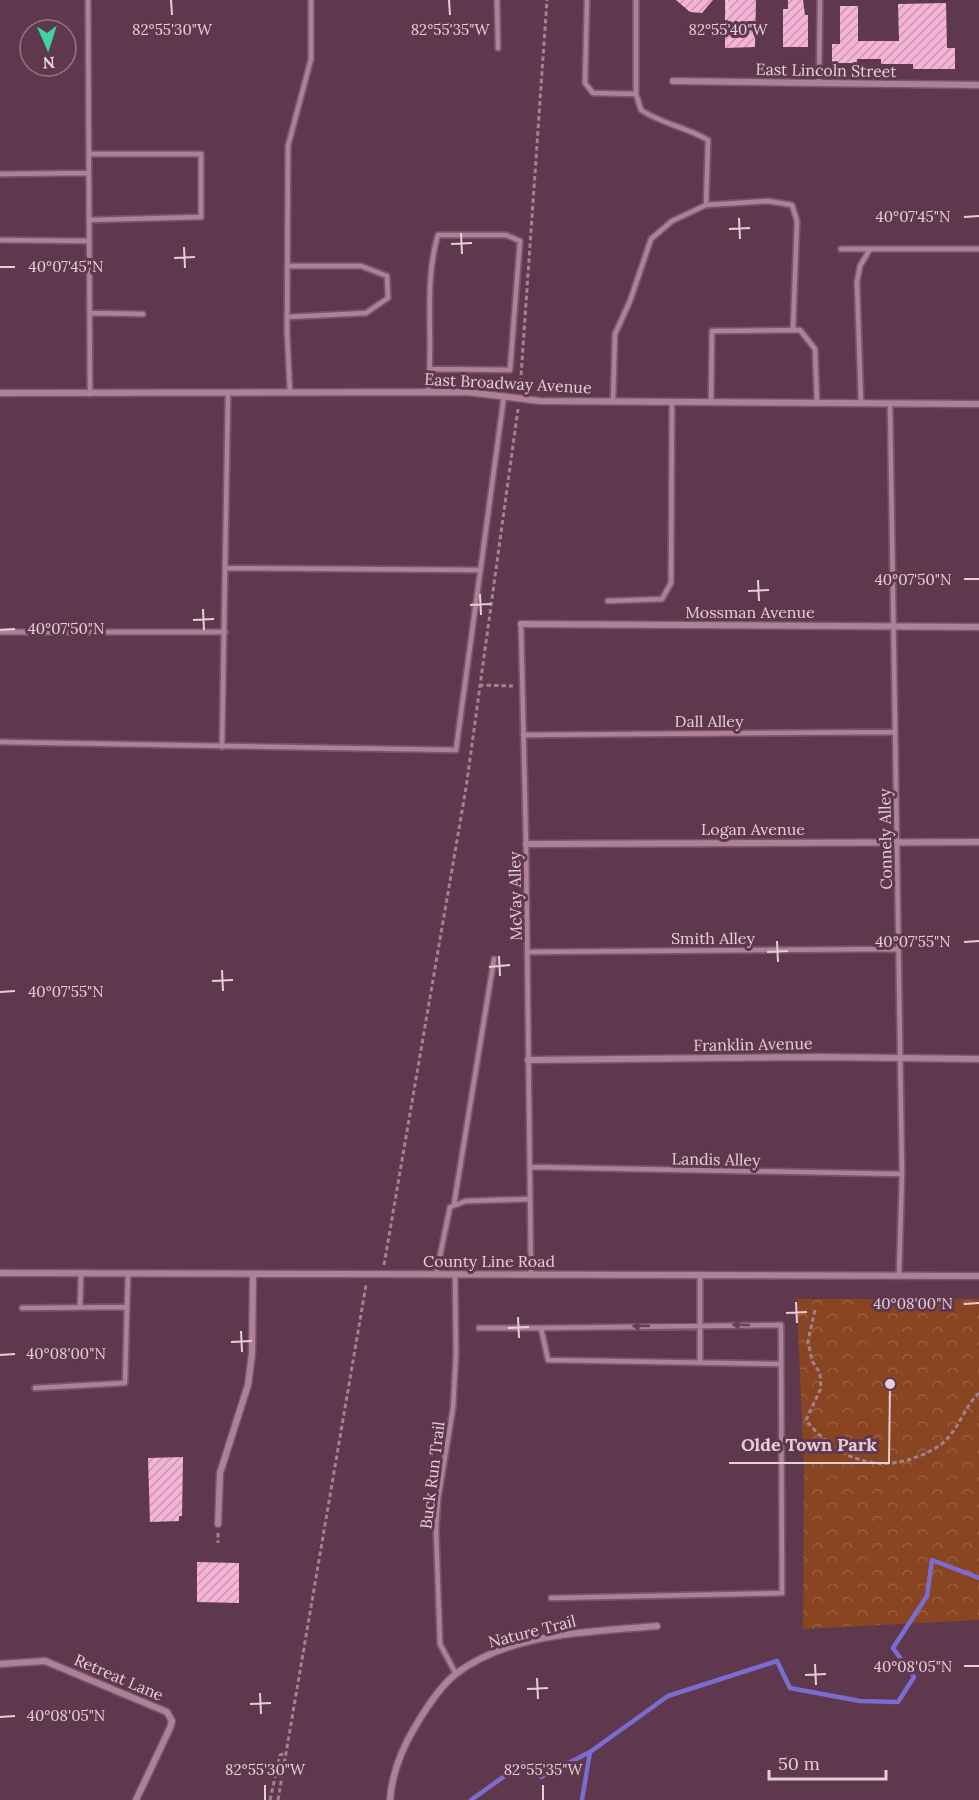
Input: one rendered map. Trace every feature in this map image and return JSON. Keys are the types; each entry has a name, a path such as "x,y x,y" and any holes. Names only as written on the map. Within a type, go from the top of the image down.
{"street":[{"name":"East Lincoln Street","path":"673,81 979,85"},
{"name":"East Broadway Avenue","path":"0,393 467,392 520,399 979,404"},
{"name":"Mossman Avenue","path":"521,624 979,627"},
{"name":"Logan Avenue","path":"526,844 979,842"},
{"name":"Franklin Avenue","path":"528,1060 979,1059"},
{"name":"County Line Road","path":"0,1273 979,1276"},
{"path":"218,1524 220,1473 248,1385 252,1354 253,1275"},
{"name":"Nature Trail","path":"390,1800 393,1777 405,1744 422,1714 456,1674 494,1653 537,1641 584,1632 657,1626"},
{"name":"Retreat Lane","path":"0,1664 45,1661 167,1712 172,1722 170,1728 136,1800"}],"lane":[{"path":"88,0 90,394"},
{"path":"290,393 287,317 288,146 311,59 310,0"},
{"path":"497,0 498,48"},
{"path":"587,0 585,83 593,93 636,94"},
{"path":"636,0 636,94 641,110 654,119 689,128 708,140 706,205"},
{"path":"819,83 820,0"},
{"path":"89,153 201,154 201,217 89,220"},
{"path":"0,174 89,172"},
{"path":"613,401 615,334 630,301 651,239 672,221 706,205 768,201 792,205 797,221 793,329"},
{"path":"428,392 431,369 430,260 438,235 506,235 520,241 510,370 431,369"},
{"path":"0,240 90,241"},
{"path":"841,249 979,249"},
{"path":"861,403 858,282 860,266 870,249"},
{"path":"287,266 361,266 387,276 388,298 366,313 287,317"},
{"path":"90,314 143,314"},
{"path":"711,402 712,331 793,329 806,335 815,349 817,403"},
{"path":"222,747 227,568 228,393"},
{"path":"0,742 456,750 504,396"},
{"path":"608,601 662,599 671,583 672,402"},
{"name":"Connely Alley","path":"890,403 902,1174 899,1276"},
{"path":"227,568 480,570"},
{"name":"McVay Alley","path":"521,624 528,952 531,1275"},
{"path":"0,632 225,633"},
{"name":"Dall Alley","path":"523,735 895,732"},
{"name":"Smith Alley","path":"528,952 898,949"},
{"path":"436,1275 450,1207 454,1204 494,959"},
{"name":"Landis Alley","path":"530,1167 902,1174"},
{"path":"454,1204 530,1199"},
{"path":"80,1306 81,1274"},
{"path":"35,1388 125,1383 128,1274"},
{"name":"Buck Run Trail","path":"455,1275 456,1354 453,1408 438,1498 436,1529 440,1644 456,1674"},
{"path":"700,1275 700,1361"},
{"path":"22,1308 127,1307"},
{"path":"479,1328 700,1324 781,1325 782,1593 550,1598"},
{"path":"541,1328 548,1360 781,1364"}],"path":[{"path":"278,1800 364,1287 384,1265 466,788 520,399 547,0"},
{"path":"479,685 521,686"},
{"path":"815,1310 808,1341 812,1361 820,1373 821,1388 806,1420 833,1448 850,1458 885,1466 921,1456 945,1441 979,1393"},
{"path":"270,1800 276,1764 280,1755 286,1753"}],"green space":[{"path":"797,1299 979,1299 979,1620 803,1629 804,1470"}],"building":[{"path":"676,0 713,0 702,13 690,12"},
{"path":"725,0 756,0 755,47 725,48"},
{"path":"788,0 803,0 805,15 808,15 808,47 783,47 783,9 788,9"},
{"path":"946,3 947,48 955,48 955,69 913,69 913,64 881,64 881,59 857,59 857,63 832,63 832,44 840,44 840,6 858,6 858,41 899,41 898,4"},
{"path":"183,1457 182,1516 179,1516 179,1521 150,1522 148,1458"},
{"path":"197,1562 239,1563 239,1603 197,1602"}],"waterway":[{"path":"582,1800 590,1752 668,1696 777,1661 790,1688 860,1701 898,1702 914,1677 893,1648 927,1596 932,1560 979,1578"},
{"path":"471,1800 523,1763 541,1777 590,1752"}],"place":[{"name":"Olde Town Park","path":"890,1384"}]}
